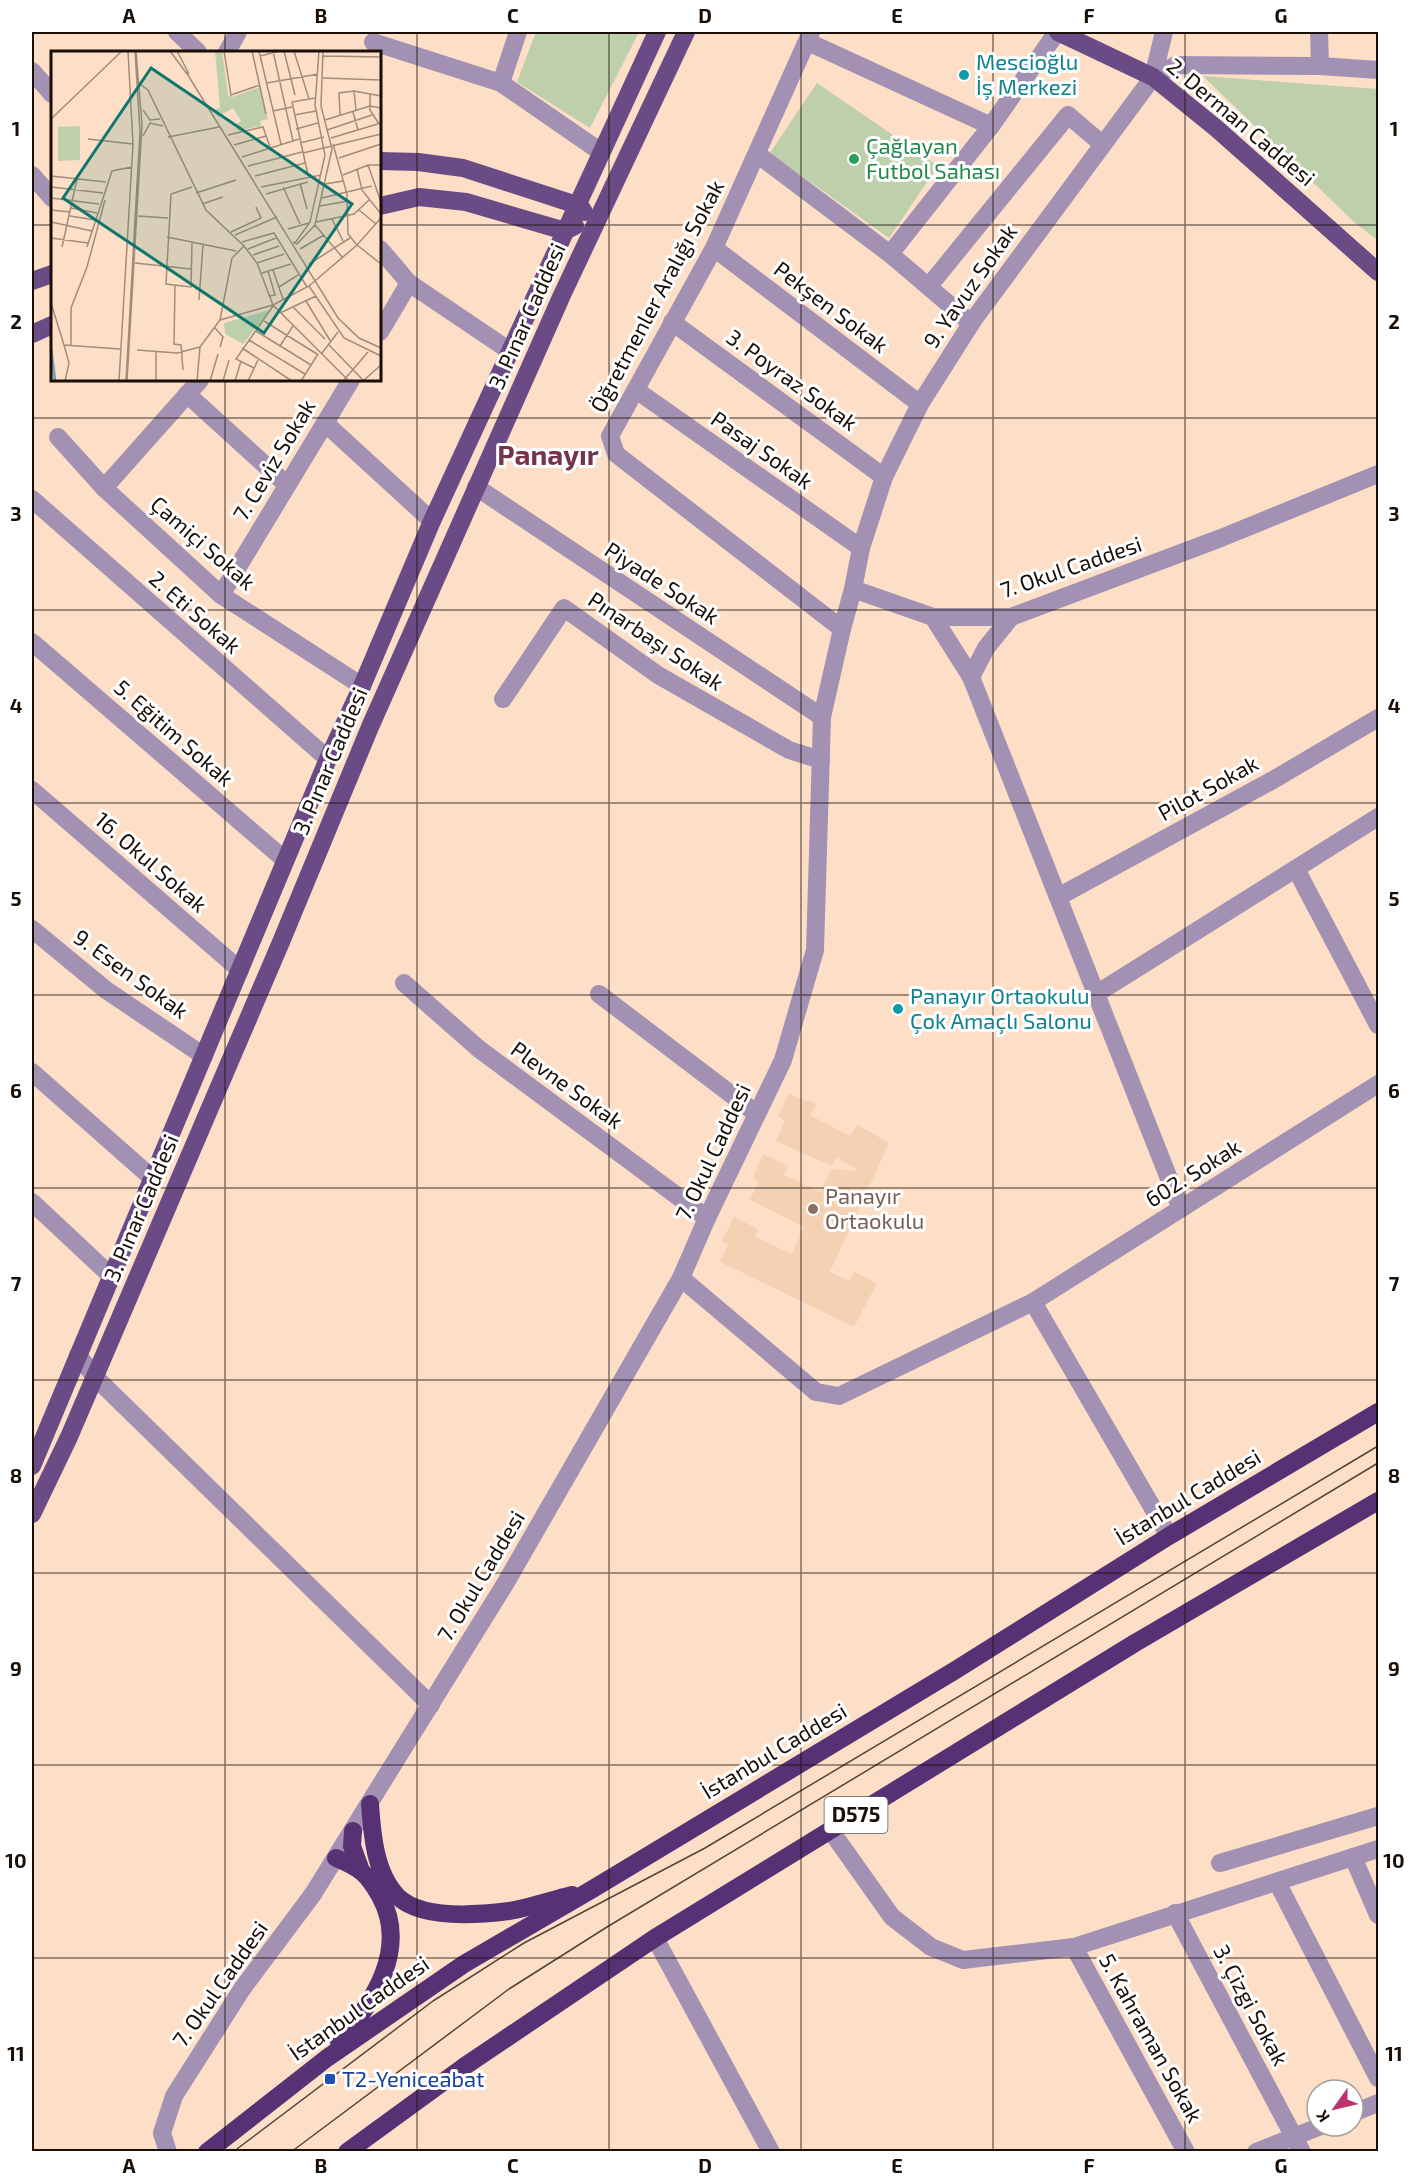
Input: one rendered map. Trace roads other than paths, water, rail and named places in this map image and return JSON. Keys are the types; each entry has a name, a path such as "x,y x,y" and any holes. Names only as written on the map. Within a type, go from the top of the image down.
{"highway":[{"name":"İstanbul Caddesi","path":"207,2151 320,2063 464,1964 954,1671 1169,1536 1378,1412"},
{"name":"D575","path":"347,2151 465,2066 656,1938 1135,1643 1378,1501"},
{"path":"370,1804 372,1835 383,1875 397,1896 416,1909 446,1913 511,1911 591,1890"},
{"path":"320,2063 364,2010 377,1989 391,1951 391,1930 387,1908 360,1868 352,1846 352,1831"},
{"path":"336,1858 360,1868"}],"main road":[{"path":"562,295 586,235 582,212 601,152 657,32"},
{"name":"3. Pınar Caddesi","path":"32,1514 69,1437 281,942 370,727 562,295 686,32"},
{"name":"2. Derman Caddesi","path":"1057,32 1153,77 1216,128 1378,272"},
{"path":"381,161 418,162 463,168 582,212"},
{"path":"582,212 612,188"},
{"path":"381,206 419,197 466,202 565,231"},
{"name":"3. Pınar Caddesi","path":"32,1466 285,860 432,521 565,231 582,212"},
{"path":"32,281 51,274"},
{"path":"32,334 51,325"}],"street":[{"path":"177,32 197,51"},
{"path":"501,83 518,32"},
{"path":"890,254 991,126 1057,32"},
{"name":"9. Yavuz Sokak","path":"854,589 861,549 884,477 920,404 971,323 1153,77 1164,32"},
{"path":"1319,32 1320,66"},
{"path":"810,37 991,126"},
{"name":"Öğretmenler Aralığı Sokak","path":"810,37 714,248 610,436 616,454 842,629"},
{"path":"373,42 501,83 601,152"},
{"path":"232,43 246,51"},
{"path":"1153,77 1176,64 1320,66 1378,70"},
{"path":"32,72 51,93"},
{"path":"928,286 1068,114 1102,144"},
{"path":"757,154 890,254 971,323"},
{"path":"32,176 51,197"},
{"name":"Pekşen Sokak","path":"714,248 920,404"},
{"path":"381,250 409,283 510,351"},
{"path":"381,330 409,283"},
{"name":"3. Poyraz Sokak","path":"672,322 884,477"},
{"path":"104,488 199,381"},
{"name":"7. Ceviz Sokak","path":"221,595 348,381"},
{"name":"Pasaj Sokak","path":"636,390 861,549"},
{"path":"187,394 287,485"},
{"path":"325,423 432,521"},
{"name":"Çamiçi Sokak","path":"57,437 104,488 221,595 362,686"},
{"name":"7. Okul Caddesi","path":"168,2151 162,2133 174,2096 242,1989 313,1894 505,1584 681,1278 707,1218 783,1060 815,951 822,717 842,629 854,589 933,617 1011,617 1221,538 1378,474"},
{"name":"Piyade Sokak","path":"476,487 822,717"},
{"name":"2. Eti Sokak","path":"32,499 328,759"},
{"name":"Pınarbaşı Sokak","path":"503,699 564,608 677,687 789,750 821,760"},
{"path":"933,617 971,677 1181,1209"},
{"path":"971,677 987,648 1011,617"},
{"name":"5. Eğitim Sokak","path":"32,642 285,860"},
{"name":"Pilot Sokak","path":"1058,897 1272,780 1378,718"},
{"name":"16. Okul Sokak","path":"32,790 240,970"},
{"path":"1095,994 1378,817"},
{"path":"1296,869 1378,1025"},
{"name":"9. Esen Sokak","path":"32,929 105,990 204,1056"},
{"name":"Plevne Sokak","path":"404,983 478,1050 707,1218"},
{"path":"599,994 758,1114"},
{"path":"32,1071 152,1178"},
{"name":"602. Sokak","path":"681,1278 816,1392 839,1396 1033,1302 1378,1084"},
{"path":"32,1202 110,1275"},
{"path":"1033,1302 1169,1536"},
{"path":"78,1355 94,1377 431,1705"},
{"path":"1220,1863 1378,1816"},
{"path":"831,1831 892,1917 931,1947 963,1960 1074,1947 1378,1849"},
{"path":"1353,1857 1378,1915"},
{"path":"1277,1882 1378,2078"},
{"name":"3. Çizgi Sokak","path":"1175,1913 1298,2144"},
{"path":"656,1938 771,2151"},
{"name":"5. Kahraman Sokak","path":"1074,1947 1186,2151"},
{"path":"1256,2151 1298,2144"}],"tram line":[{"path":"233,2152 433,2001 524,1943 705,1848 1378,1446"},
{"path":"291,2152 509,1989 607,1927 1378,1463"}],"place":[{"name":"Mescioğlu İş Merkezi","path":"964,75"},
{"name":"Çağlayan Futbol Sahası","path":"854,159"},
{"name":"Panayır Ortaokulu Çok Amaçlı Salonu","path":"898,1009"},
{"name":"Panayır Ortaokulu","path":"813,1209"},
{"name":"T2-Yeniceabat","path":"330,2079"}],"district":[{"name":"Panayır","path":"548,455"}]}
